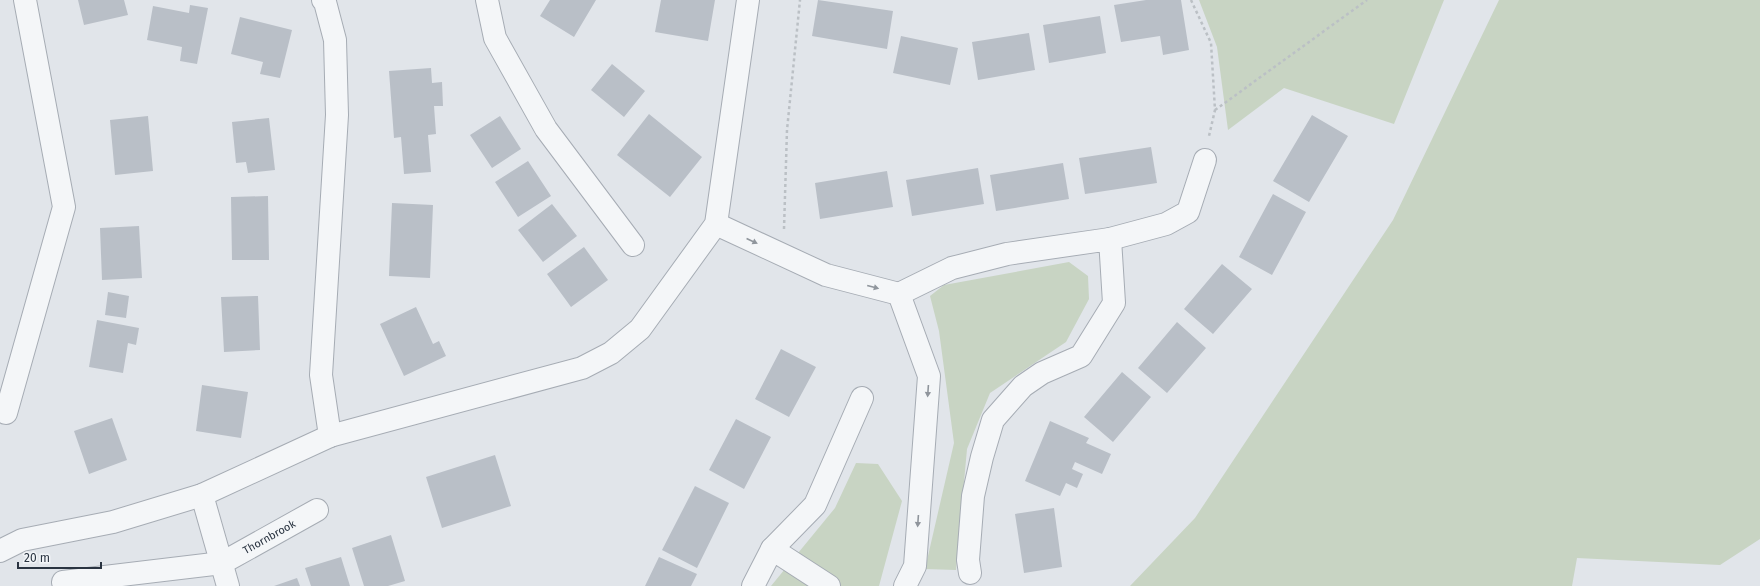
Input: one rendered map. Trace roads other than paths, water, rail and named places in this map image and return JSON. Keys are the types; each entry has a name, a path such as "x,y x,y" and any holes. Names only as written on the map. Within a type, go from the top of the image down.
{"street":[{"path":"6,413 64,207 25,0"},
{"path":"323,0 325,2 335,40 337,115 321,375 330,436"},
{"path":"487,0 495,38 546,129 633,245"},
{"path":"0,551 22,540 113,522 202,495 330,436 582,368 611,353 640,329 716,224 748,0"},
{"path":"716,224 826,274 899,294 952,268 1007,254 1110,239 1166,224 1188,212 1205,160"},
{"path":"970,573 968,560 973,496 982,457 994,420 1023,386 1042,373 1081,356 1114,303 1110,239"},
{"path":"899,294 929,376 915,566 905,586"},
{"path":"753,586 772,549 815,505 862,398"},
{"path":"202,495 228,586"},
{"name":"Thornbrook","path":"63,582 222,563 317,510"},
{"path":"772,549 829,586"}]}
